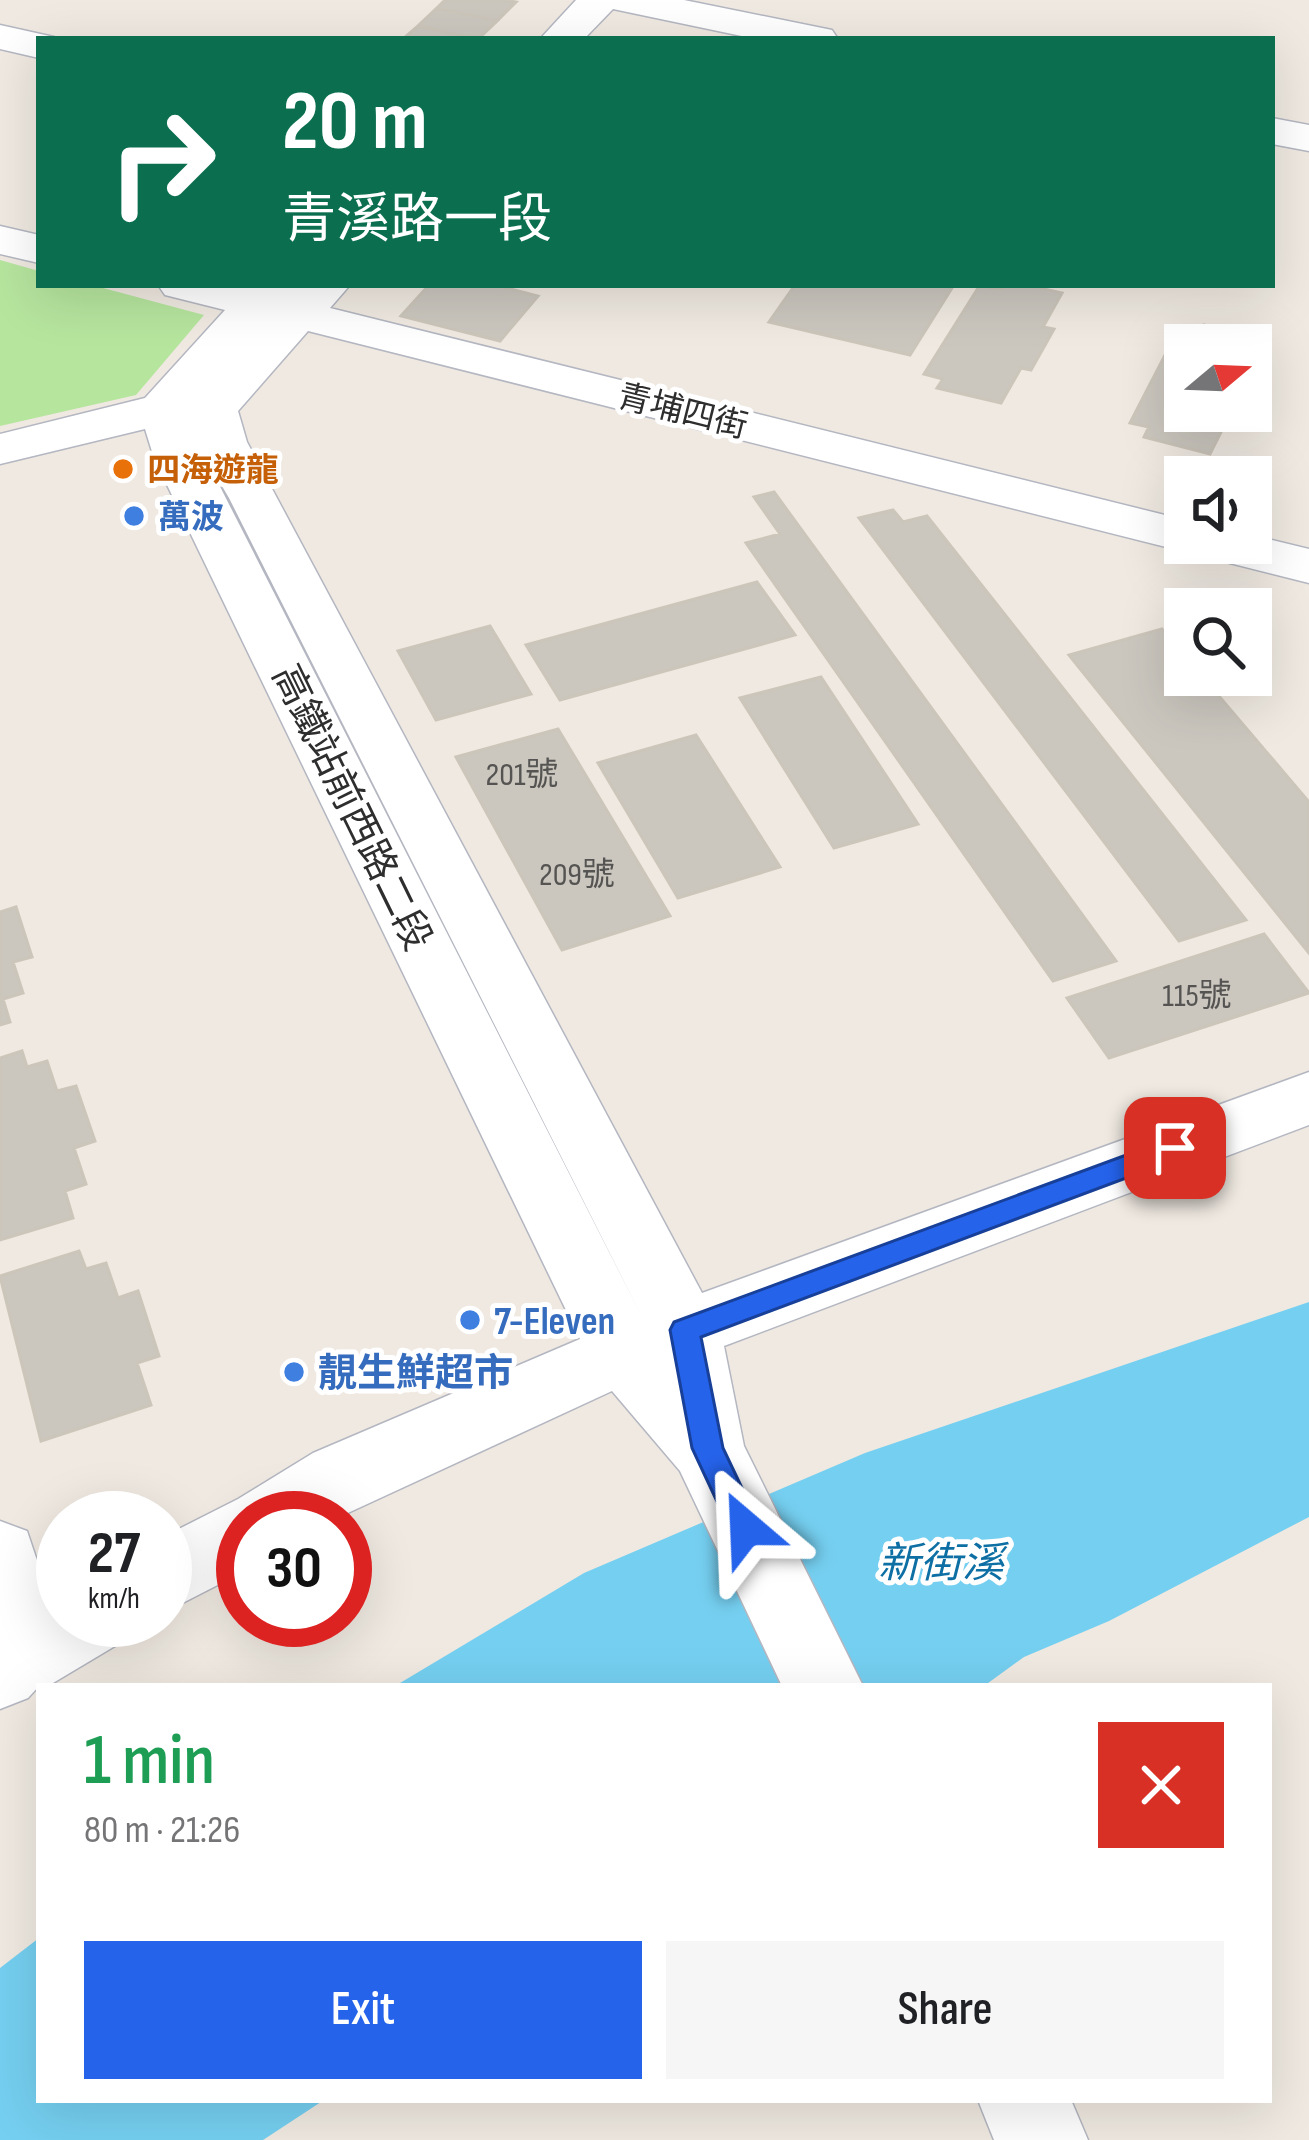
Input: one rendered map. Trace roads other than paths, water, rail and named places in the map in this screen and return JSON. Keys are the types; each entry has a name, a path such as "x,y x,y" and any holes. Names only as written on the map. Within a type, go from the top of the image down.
{"street":[{"path":"524,36 559,0"},
{"path":"564,36 599,0"},
{"path":"624,0 803,36"},
{"path":"0,37 36,45"},
{"path":"1275,132 1309,138"},
{"path":"0,240 36,249"},
{"name":"青埔四街","path":"209,288 289,297 1164,530"},
{"path":"0,449 163,409 289,297"},
{"name":"高鐵站前西路二段","path":"289,297 213,410 222,442 277,539 654,1342"},
{"name":"高鐵站前西路二段","path":"163,409 180,458 654,1342"},
{"path":"1272,557 1309,566"},
{"path":"315,1491 654,1342 1309,1098"},
{"path":"654,1342 822,1683"},
{"path":"0,1556 38,1649"},
{"path":"1024,2103 1042,2140"}],"water":[{"name":"新街溪","path":"1309,1302 1309,1517 1109,1621 1024,1657 988,1683 400,1683 584,1573 865,1453"},
{"path":"36,1940 36,2103 319,2103 263,2140 0,2140 0,1968"}],"place":[{"name":"四海遊龍","path":"123,469"},
{"name":"萬波","path":"134,516"},
{"name":"7-Eleven","path":"470,1320"},
{"name":"靚生鮮超市","path":"294,1372"}]}
